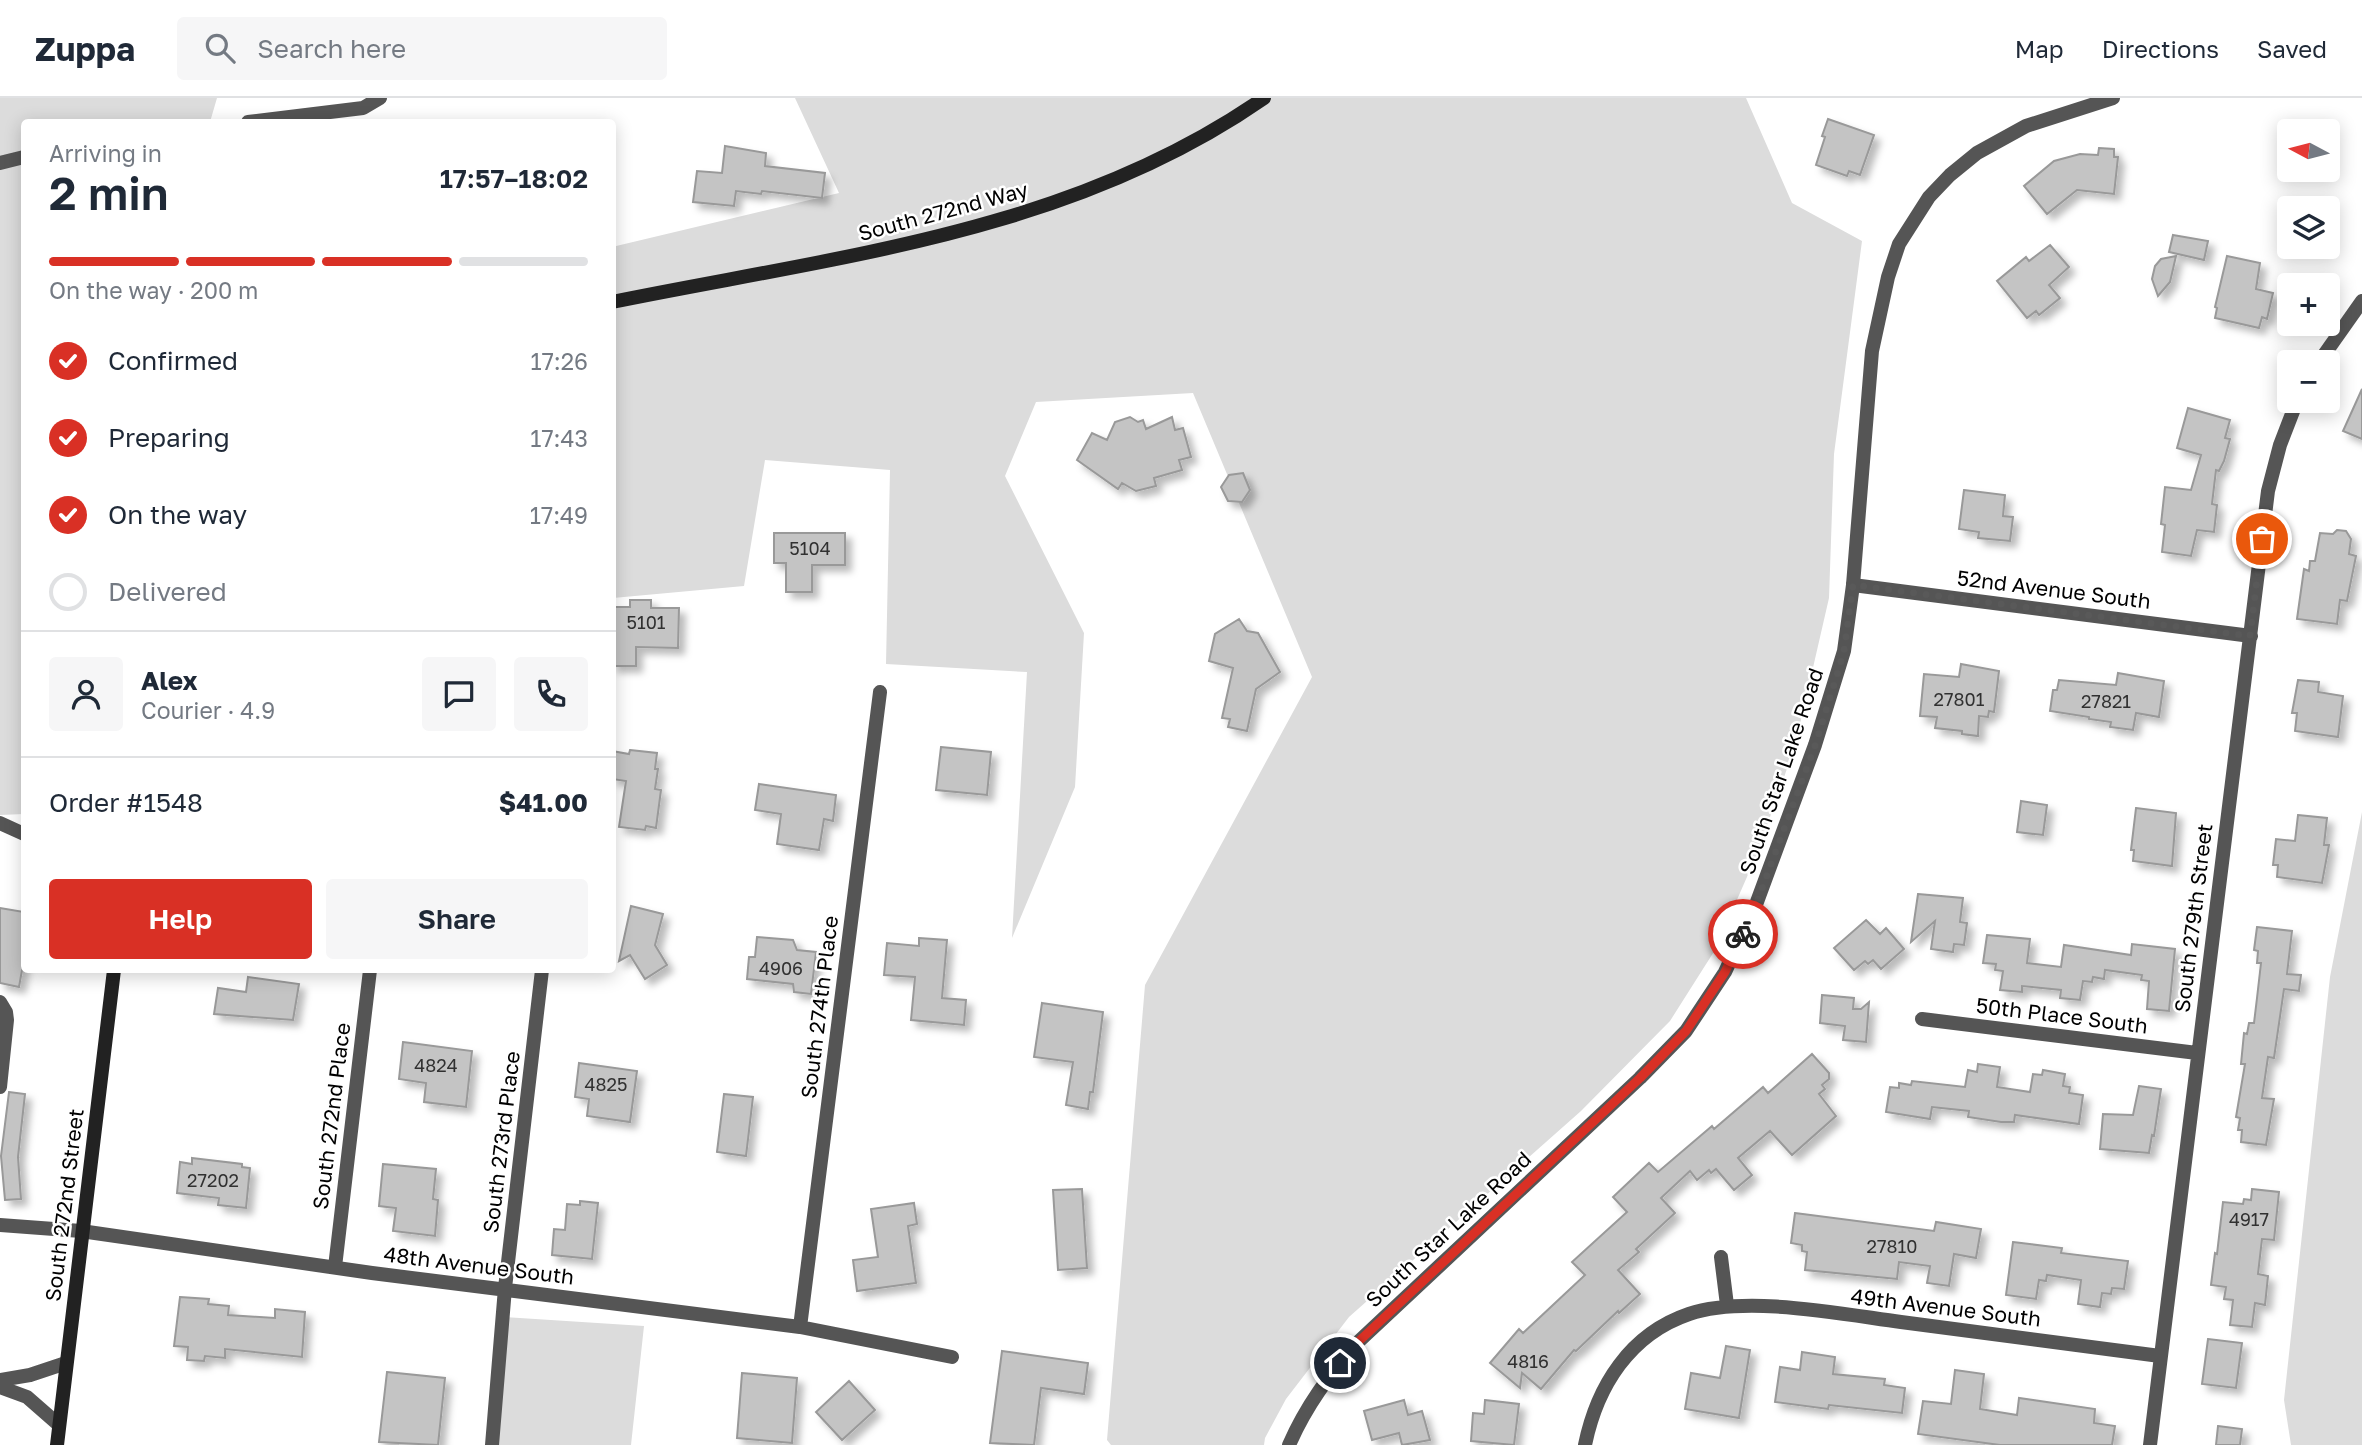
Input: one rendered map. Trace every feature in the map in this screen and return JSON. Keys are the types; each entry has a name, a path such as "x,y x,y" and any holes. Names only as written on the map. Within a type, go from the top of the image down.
{"main road":[{"name":"South 272nd Way","path":"616,301 875,253 977,228 1072,195 1160,158 1215,129 1264,98"},
{"name":"South 272nd Street","path":"57,1445 114,973"}],"street":[{"path":"273,119 363,108 380,98"},
{"name":"South Star Lake Road","path":"1289,1445 1323,1382 1357,1343 1640,1078 1686,1031 1725,972 1759,897 1815,746 1844,651 1853,585 1872,351 1888,277 1899,244 1929,197 1977,153 2026,126 2113,98"},
{"path":"0,163 21,158"},
{"path":"2327,350 2362,301"},
{"name":"South 279th Street","path":"2150,1445 2268,491 2280,445 2292,413"},
{"name":"52nd Avenue South","path":"1853,585 2250,636"},
{"name":"South 274th Place","path":"800,1327 880,692"},
{"path":"0,823 21,833"},
{"name":"South 272nd Place","path":"335,1267 370,973"},
{"name":"South 273rd Place","path":"492,1445 505,1288 542,973"},
{"path":"0,1003 6,1012 7,1020 0,1087"},
{"name":"50th Place South","path":"1922,1018 2197,1053"},
{"name":"48th Avenue South","path":"0,1225 82,1231 335,1267 800,1327 952,1357"},
{"path":"1721,1257 1727,1305"},
{"name":"49th Avenue South","path":"1585,1445 1594,1410 1610,1378 1630,1352 1655,1331 1689,1314 1727,1305 1841,1314 2160,1356"},
{"path":"0,1380 30,1375 66,1363"},
{"path":"0,1387 27,1397 59,1425"}],"shaded area":[{"path":"0,98 217,98 211,119 21,119 21,814 0,815"},
{"path":"795,98 1746,98 1792,203 1862,241 1834,454 1829,598 1795,746 1757,854 1715,950 1670,1021 1581,1111 1349,1317 1286,1399 1265,1438 1264,1445 1111,1445 1107,1440 1145,985 1312,677 1193,393 1036,402 1005,476 1084,633 1075,787 1012,938 1027,672 886,664 890,470 765,460 744,586 616,598 616,246 839,193"},
{"path":"2362,812 2362,1445 2291,1445 2284,1400 2330,977"},
{"path":"503,1317 644,1326 631,1445 492,1445"}],"building":[{"path":"1828,119 1874,135 1860,175 1849,171 1847,176 1816,165"},
{"path":"725,146 766,153 765,166 825,173 822,198 762,191 761,194 736,191 734,206 693,202 697,171 722,173"},
{"path":"2099,148 2114,149 2114,157 2118,157 2114,194 2077,190 2047,214 2024,186 2054,161 2080,154 2098,155"},
{"path":"2173,235 2208,241 2204,260 2169,252"},
{"path":"2050,245 2069,267 2049,285 2060,298 2039,315 2036,311 2027,318 1997,281 2026,257 2029,261"},
{"path":"2176,256 2170,282 2158,296 2152,279 2155,266 2161,259"},
{"path":"2227,256 2260,263 2256,289 2273,293 2267,319 2262,317 2259,328 2215,318"},
{"path":"2362,389 2362,439 2343,431"},
{"path":"2188,408 2230,420 2225,438 2230,439 2224,461 2219,471 2216,470 2212,504 2217,505 2214,532 2197,530 2191,556 2162,552 2165,525 2161,524 2165,487 2191,490 2201,455 2177,448"},
{"path":"1130,417 1138,422 1143,420 1146,429 1172,417 1175,430 1183,428 1191,457 1179,460 1182,470 1154,478 1156,486 1136,491 1122,483 1118,489 1077,460 1092,433 1107,440 1115,422"},
{"path":"1243,473 1250,490 1242,502 1228,501 1221,487 1229,475"},
{"path":"1964,490 2005,495 2003,516 2013,517 2010,541 1978,538 1979,532 1959,529"},
{"path":"2337,530 2346,531 2351,539 2349,554 2356,556 2347,601 2340,600 2337,624 2297,619 2304,569 2309,571 2310,561 2315,561 2320,533 2333,534"},
{"path":"774,533 845,533 845,565 812,565 812,592 786,592 786,563 774,563"},
{"path":"630,600 651,600 651,608 679,608 678,648 636,647 636,666 616,666 616,607 630,607"},
{"path":"1239,619 1247,631 1258,633 1280,672 1256,689 1247,731 1228,727 1230,719 1222,718 1233,668 1209,661 1215,634"},
{"path":"1961,664 1999,671 1994,712 1989,711 1988,717 1979,716 1978,736 1935,728 1937,717 1920,716 1924,674 1959,677"},
{"path":"2118,673 2164,681 2159,717 2136,713 2133,730 2110,727 2111,722 2050,711 2053,690 2057,690 2059,680 2116,685"},
{"path":"2298,680 2319,682 2318,692 2343,696 2338,737 2295,731 2297,713 2292,713"},
{"path":"941,747 991,752 987,795 936,790"},
{"path":"630,750 657,753 655,789 661,790 656,828 646,826 645,830 619,827 626,781 616,780 616,752 629,754"},
{"path":"759,784 836,795 833,821 824,819 819,850 777,844 781,814 755,810"},
{"path":"2021,801 2047,805 2043,835 2017,832"},
{"path":"2136,808 2176,813 2172,866 2133,861 2134,850 2131,850"},
{"path":"2298,815 2327,818 2324,845 2329,845 2322,883 2277,877 2278,865 2273,865 2276,839 2295,841"},
{"path":"1918,894 1963,898 1960,922 1967,923 1964,945 1954,944 1953,952 1931,949 1935,921 1911,942"},
{"path":"631,906 663,914 655,945 667,965 645,979 630,955 619,961"},
{"path":"0,908 21,912 22,973 19,987 0,983"},
{"path":"1866,920 1880,934 1886,928 1904,949 1881,969 1873,960 1868,964 1865,961 1854,970 1834,948"},
{"path":"2257,927 2292,931 2287,974 2301,975 2299,991 2284,989 2274,1058 2268,1057 2262,1098 2274,1099 2266,1145 2241,1142 2242,1130 2238,1130 2240,1118 2236,1117 2245,1064 2241,1064 2244,1033 2247,1034 2249,1023 2254,1023 2261,963 2257,963 2258,951 2254,950"},
{"path":"1987,935 2030,939 2027,963 2061,967 2064,945 2131,955 2132,944 2175,949 2169,1011 2147,1009 2149,981 2141,980 2142,975 2105,970 2104,979 2093,977 2092,982 2083,981 2080,1000 2060,998 2061,990 2022,986 2022,992 2000,990 2003,971 1995,970 1996,964 1983,963"},
{"path":"757,937 793,940 797,950 816,952 811,994 794,992 793,984 747,979 749,957 755,957"},
{"path":"919,938 947,940 942,998 966,1000 964,1025 911,1020 915,977 884,975 887,943 919,946"},
{"path":"248,977 299,984 293,1020 214,1014 218,988 246,992"},
{"path":"1822,995 1854,998 1853,1009 1861,1009 1869,1002 1866,1042 1843,1040 1845,1026 1820,1023"},
{"path":"1042,1003 1103,1012 1093,1092 1090,1092 1088,1109 1066,1105 1073,1062 1034,1057"},
{"path":"403,1042 472,1051 466,1107 424,1102 426,1083 399,1079"},
{"path":"1812,1054 1829,1073 1829,1079 1822,1085 1825,1089 1819,1094 1836,1116 1792,1155 1770,1131 1738,1158 1752,1175 1734,1190 1716,1169 1711,1173 1709,1170 1697,1180 1690,1171 1661,1198 1675,1213 1636,1249 1639,1252 1618,1270 1640,1294 1574,1350 1541,1389 1522,1373 1520,1388 1490,1363 1519,1329 1523,1333 1585,1275 1572,1262 1627,1212 1613,1197 1649,1163 1658,1172 1763,1087 1768,1093"},
{"path":"579,1063 637,1071 630,1122 587,1116 589,1099 575,1097"},
{"path":"1978,1064 2000,1067 1997,1087 2030,1092 2033,1074 2042,1075 2043,1070 2065,1074 2063,1086 2070,1087 2069,1093 2083,1095 2079,1124 2015,1115 2014,1122 2001,1122 1968,1117 1969,1111 1932,1107 1930,1119 1886,1112 1890,1087 1899,1088 1899,1083 1911,1085 1912,1081 1965,1087 1968,1070 1977,1072"},
{"path":"2139,1086 2161,1089 2149,1153 2100,1149 2103,1114 2133,1115"},
{"path":"9,1092 25,1094 18,1157 21,1199 5,1200 1,1156"},
{"path":"724,1094 753,1097 746,1156 717,1152"},
{"path":"192,1158 242,1164 242,1167 250,1168 246,1208 218,1205 219,1198 177,1193 180,1162 192,1164"},
{"path":"383,1164 436,1169 433,1199 438,1200 435,1236 393,1231 396,1208 379,1206"},
{"path":"1082,1189 1087,1268 1058,1270 1053,1190"},
{"path":"2252,1189 2279,1192 2274,1240 2262,1239 2258,1274 2268,1276 2265,1305 2255,1303 2252,1327 2230,1325 2233,1300 2224,1299 2226,1287 2211,1285 2223,1202 2243,1204 2244,1199 2251,1200"},
{"path":"580,1201 598,1203 592,1259 552,1255 554,1229 565,1230 567,1204 580,1205"},
{"path":"914,1203 917,1224 908,1226 916,1283 857,1291 853,1260 878,1257 871,1209"},
{"path":"1795,1213 1934,1231 1936,1222 1981,1229 1976,1258 1954,1254 1949,1286 1927,1283 1930,1266 1899,1262 1897,1279 1805,1270 1807,1252 1802,1251 1802,1245 1791,1243"},
{"path":"2013,1242 2062,1248 2061,1253 2128,1261 2124,1289 2112,1288 2111,1294 2102,1293 2100,1307 2078,1304 2081,1280 2047,1275 2046,1281 2039,1280 2036,1299 2006,1295"},
{"path":"180,1297 209,1299 208,1304 229,1306 228,1315 275,1318 275,1309 305,1312 302,1357 225,1349 225,1358 205,1356 204,1361 187,1360 188,1347 174,1346"},
{"path":"2208,1339 2242,1343 2236,1388 2202,1384"},
{"path":"1726,1346 1750,1350 1739,1418 1685,1409 1691,1373 1720,1378"},
{"path":"1002,1351 1088,1363 1084,1394 1041,1388 1034,1445 990,1443"},
{"path":"1802,1352 1835,1357 1833,1374 1885,1379 1884,1385 1905,1388 1902,1413 1829,1405 1828,1409 1775,1402 1780,1367 1800,1370"},
{"path":"1955,1370 1984,1374 1980,1409 2017,1415 2019,1398 2095,1409 2094,1423 2115,1426 2112,1445 2000,1445 1918,1434 1923,1401 1951,1404"},
{"path":"387,1372 445,1378 438,1445 379,1442"},
{"path":"742,1373 797,1378 792,1443 737,1438"},
{"path":"849,1381 875,1410 842,1440 816,1412"},
{"path":"1404,1400 1408,1415 1422,1411 1430,1440 1402,1445 1399,1433 1372,1440 1364,1411"},
{"path":"1485,1400 1519,1404 1514,1445 1471,1441 1473,1413 1484,1414"},
{"path":"2218,1426 2242,1429 2240,1445 2216,1445"}],"way so far":[{"path":"1743,934 1815,746 1844,651 1853,585 2250,636 2262,539"}],"route":[{"path":"1340,1363 1357,1343 1640,1078 1686,1031 1725,972 1743,934"}]}
